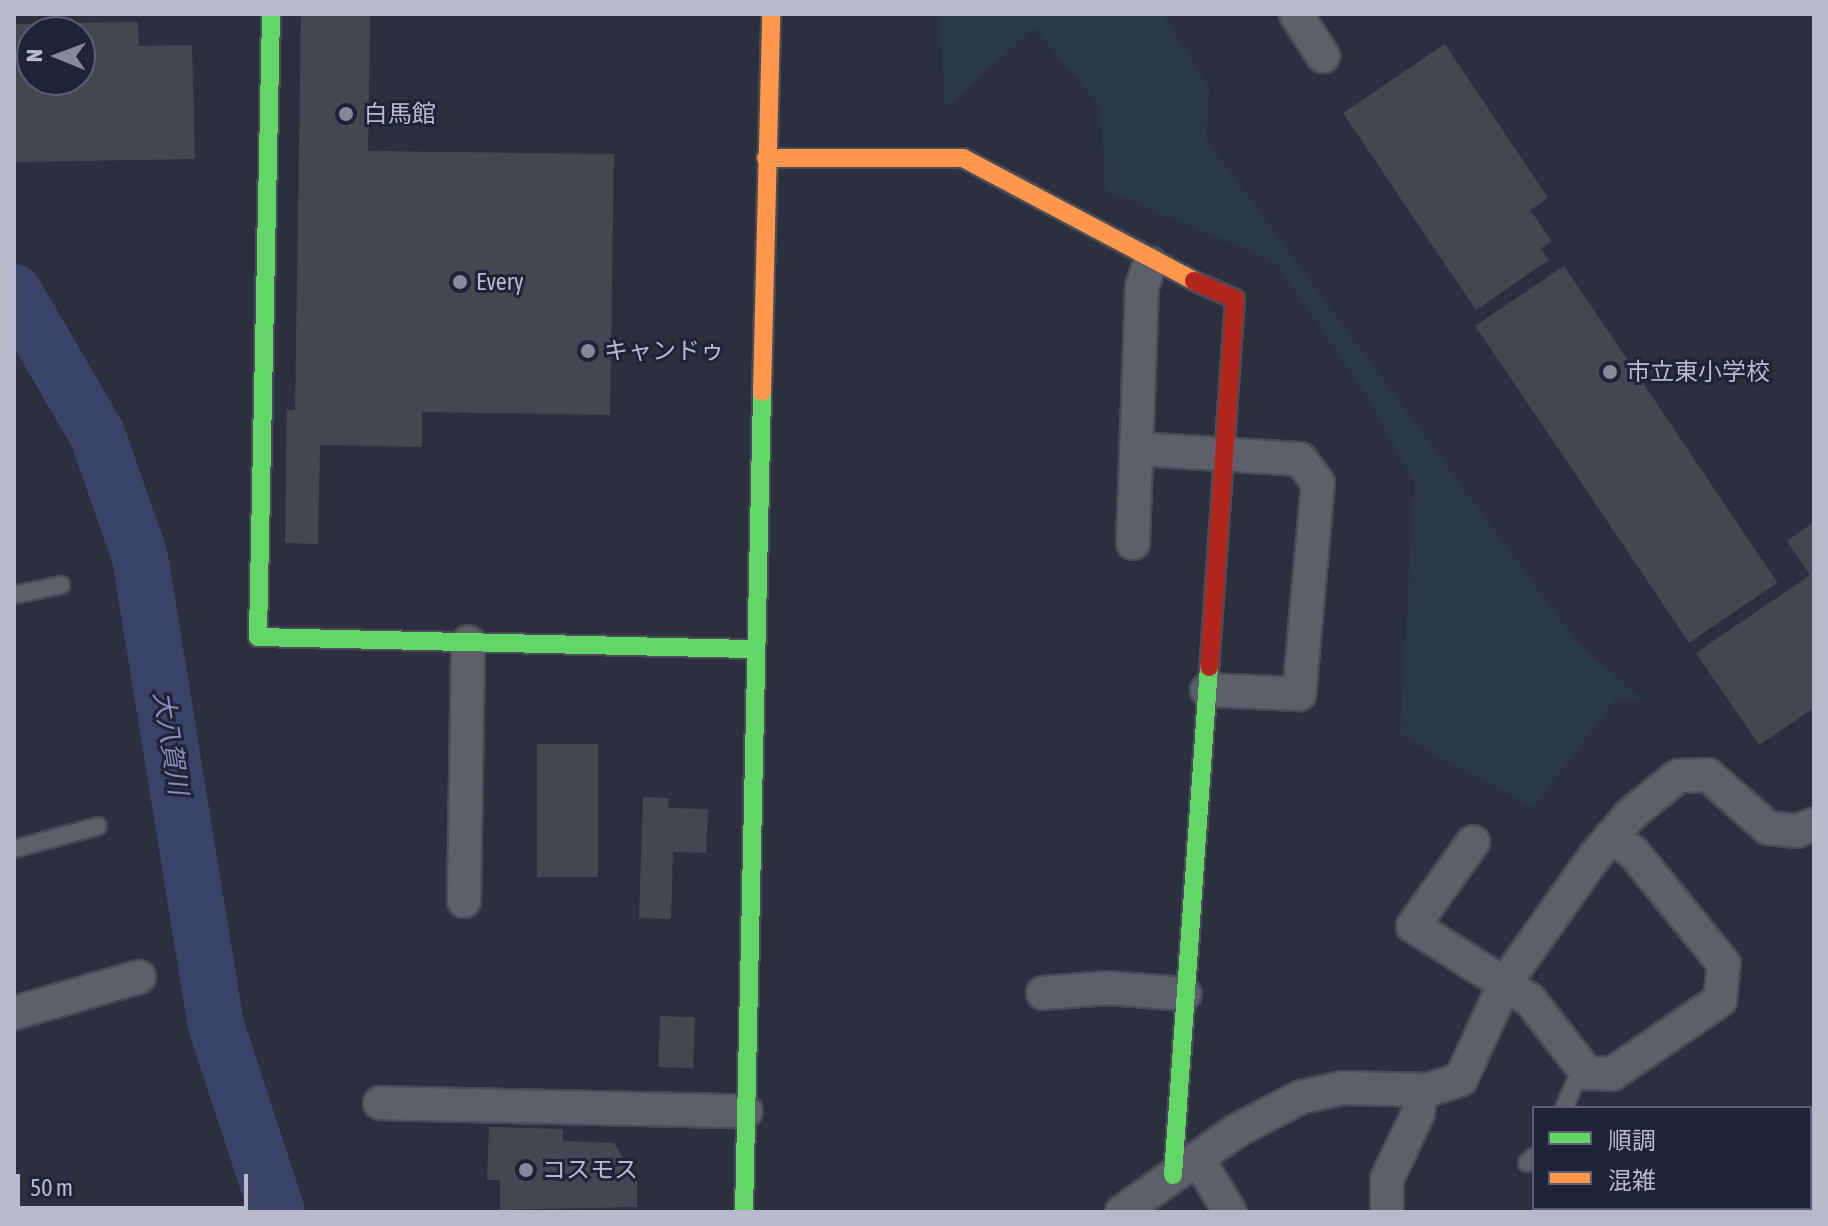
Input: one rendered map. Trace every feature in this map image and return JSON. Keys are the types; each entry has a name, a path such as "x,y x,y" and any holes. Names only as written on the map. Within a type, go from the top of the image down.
{"street":[{"path":"271,14 258,637 756,649"},
{"path":"744,1212 771,14"},
{"path":"1296,14 1323,56"},
{"path":"766,158 963,158 1150,263 1235,299 1185,994 1185,1166 1230,1212"},
{"path":"1133,543 1142,287 1150,263"},
{"path":"1137,449 1300,459 1318,483 1299,694 1207,690"},
{"path":"464,901 468,642"},
{"path":"1122,1212 1185,1166 1277,1109 1323,1090 1421,1090 1461,1079 1505,983 1611,837 1659,787 1693,772 1708,775 1768,828 1797,831 1814,824"},
{"path":"1473,842 1413,926 1530,1000 1587,1073 1612,1074 1720,1000 1724,964 1633,852 1611,837"},
{"path":"14,1013 139,977"},
{"path":"1043,993 1108,988 1185,994"},
{"path":"1387,1212 1387,1179 1418,1113 1421,1090"},
{"path":"380,1103 746,1111"}],"lane":[{"path":"14,595 61,585"},
{"path":"14,849 98,826"},
{"path":"1565,1106 1582,1067"}],"shaded area":[{"path":"939,14 1163,14 1210,89 1206,139 1577,642 1644,701 1616,699 1533,808 1400,735 1414,484 1372,404 1275,262 1105,190 1100,107 1034,28 945,109"}],"building":[{"path":"301,14 370,14 368,151 614,154 610,415 422,412 422,447 320,445 318,544 285,543 287,410 295,410"},
{"path":"138,22 139,46 192,45 195,159 14,162 14,24 16,96 96,96 96,23"},
{"path":"1445,44 1548,198 1530,210 1552,241 1541,248 1549,260 1476,310 1343,113"},
{"path":"1564,266 1778,583 1689,643 1475,326"},
{"path":"1814,522 1814,708 1759,745 1696,653 1810,575 1787,541"},
{"path":"537,744 598,744 598,877 537,877"},
{"path":"643,797 669,798 668,808 708,809 706,853 673,852 671,919 639,918"},
{"path":"660,1016 695,1017 693,1068 658,1067"},
{"path":"489,1127 563,1129 563,1141 614,1143 637,1182 637,1207 500,1210 500,1180 487,1180"}],"waterway":[{"name":"大八賀川","path":"14,292 97,434 140,557 215,1022 277,1212"}],"traffic: fast":[{"path":"271,14 258,637 756,649"},
{"path":"744,1212 762,392"},
{"path":"1173,1175 1209,667"}],"traffic: slow":[{"path":"762,392 771,14"},
{"path":"766,158 963,158 1194,281"}],"traffic: jam":[{"path":"1194,281 1235,299 1209,667"}],"place":[{"name":"白馬館","path":"346,114"},
{"name":"Every","path":"460,282"},
{"name":"キャンドゥ","path":"588,351"},
{"name":"市立東小学校","path":"1610,372"},
{"name":"コスモス","path":"526,1170"}]}
